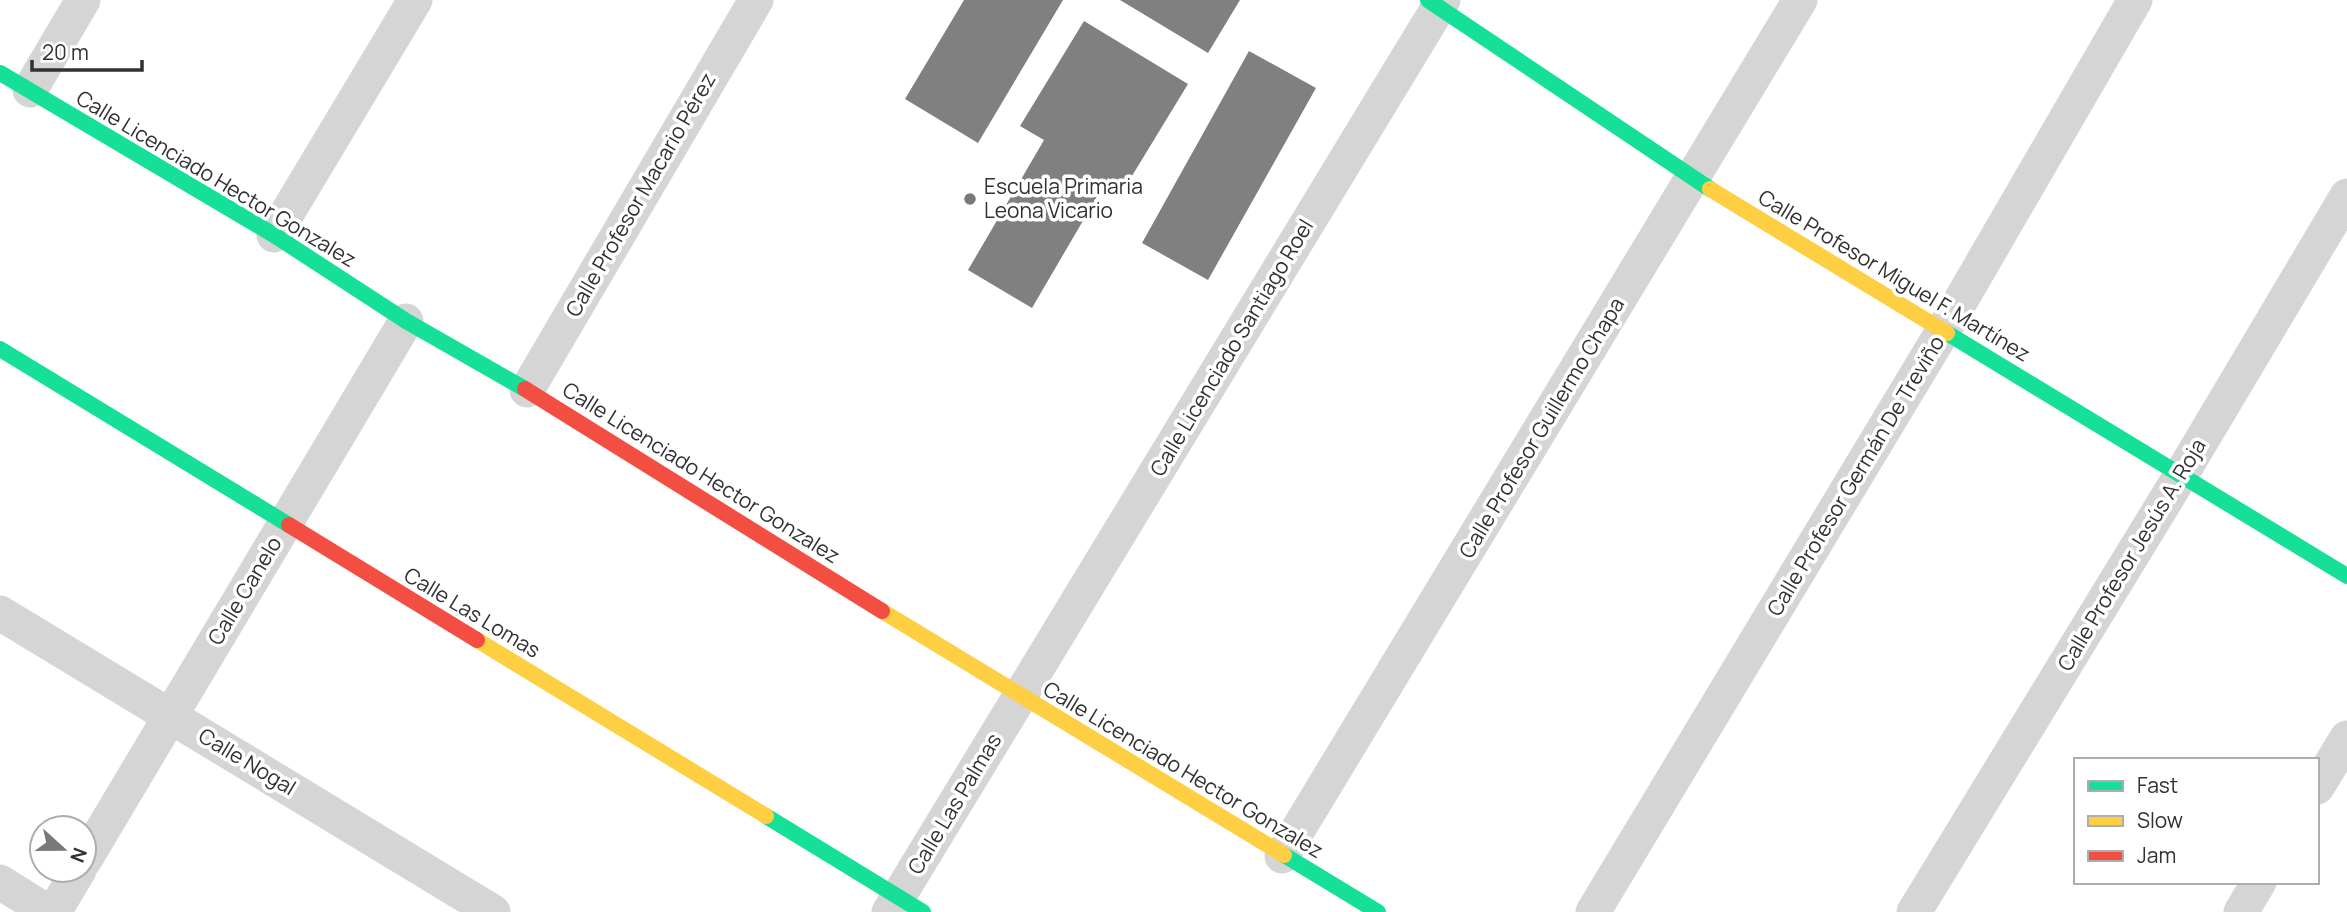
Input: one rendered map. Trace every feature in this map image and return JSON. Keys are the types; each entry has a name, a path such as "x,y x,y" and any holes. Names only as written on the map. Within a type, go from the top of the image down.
{"street":[{"path":"30,90 83,0"},
{"path":"274,235 415,0"},
{"name":"Calle Profesor Macario Pérez","path":"527,390 756,0"},
{"name":"Calle Profesor Guillermo Chapa","path":"1282,856 1800,0"},
{"name":"Calle Profesor Germán De Treviño","path":"1593,912 1943,331 2135,0"},
{"name":"Calle Profesor Miguel F. Martínez","path":"1437,2 1694,179 2347,576"},
{"name":"Calle Licenciado Santiago Roel","path":"1020,696 1437,2"},
{"name":"Calle Licenciado Hector Gonzalez","path":"0,73 274,235 405,321 527,390 1020,696 1378,912"},
{"name":"Calle Profesor Jesús A. Roja","path":"1914,912 2181,475 2347,196"},
{"name":"Calle Canelo","path":"98,838 405,321"},
{"name":"Calle Las Lomas","path":"0,349 903,907"},
{"name":"Calle Nogal","path":"0,613 493,912"},
{"name":"Calle Las Palmas","path":"903,907 1020,696"},
{"path":"2319,784 2347,738"},
{"path":"0,882 51,912 70,884"},
{"path":"2241,912 2258,884"}],"building":[{"path":"964,0 1063,0 978,143 905,99"},
{"path":"1120,0 1240,0 1208,53"},
{"path":"1084,21 1188,84 1124,189 1108,178 1032,308 968,270 1044,140 1020,126"},
{"path":"1249,51 1316,88 1208,280 1142,243"}],"traffic: fast":[{"path":"1428,0 1710,189"},
{"path":"0,73 274,235 406,321 525,389"},
{"path":"1947,333 2347,576"},
{"path":"0,349 289,525"},
{"path":"766,816 923,912"},
{"path":"1284,855 1378,912"}],"traffic: slow":[{"path":"1710,189 1947,333"},
{"path":"882,611 1284,855"},
{"path":"477,640 766,816"}],"traffic: jam":[{"path":"525,389 882,611"},
{"path":"289,525 477,640"}],"place":[{"name":"Escuela Primaria Leona Vicario","path":"970,199"}]}
